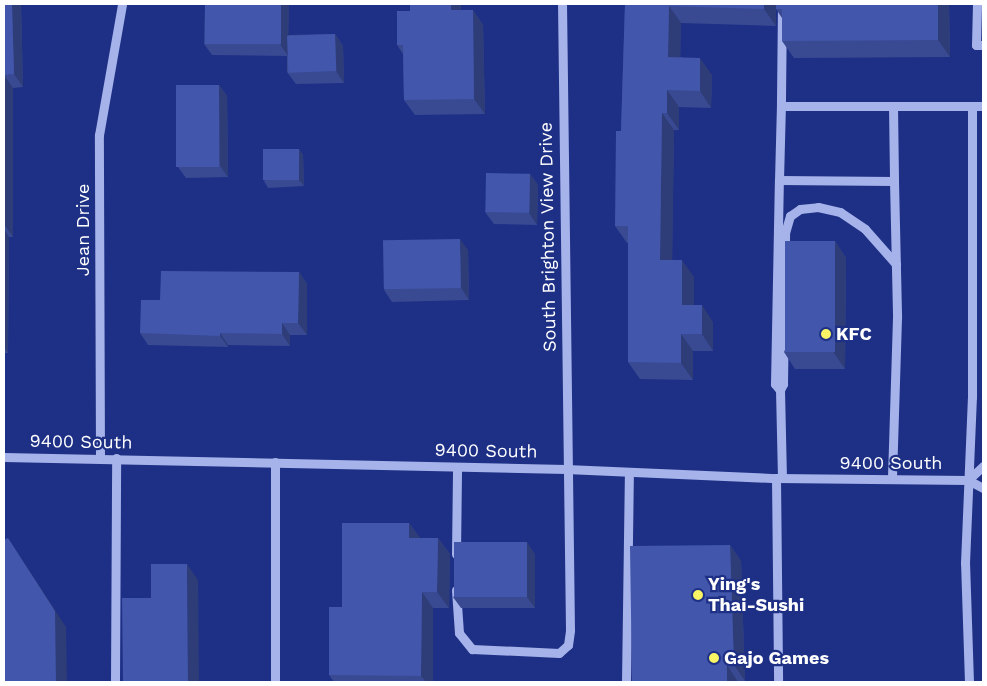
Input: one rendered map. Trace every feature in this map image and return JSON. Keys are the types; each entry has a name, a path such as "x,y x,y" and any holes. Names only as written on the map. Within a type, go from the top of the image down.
{"street":[{"name":"Jean Drive","path":"100,458 99,135 122,4"},
{"name":"South Brighton View Drive","path":"456,580 458,633 472,649 559,653 563,650 570,630 566,469 562,4"},
{"path":"780,390 775,384 782,4"},
{"path":"977,4 976,45 983,45"},
{"path":"781,106 983,106"},
{"path":"892,479 896,366 893,106"},
{"path":"969,682 965,563 972,345 972,106"},
{"path":"779,180 894,181"},
{"path":"778,682 780,390 783,384 784,233 790,216 800,209 818,207 840,212 865,229 896,264"},
{"path":"972,345 983,345"},
{"name":"9400 South","path":"4,457 566,469 779,478 968,480 983,488"},
{"path":"116,458 116,682"},
{"path":"275,462 275,682"},
{"path":"968,480 983,466"},
{"path":"456,562 457,467"},
{"path":"626,682 629,472"}],"building":[{"path":"4,4 12,4 14,74 4,75"},
{"path":"205,4 281,4 281,44 205,44"},
{"path":"410,4 451,4 451,10 473,10 474,99 404,100 403,45 397,45 397,11 410,11"},
{"path":"625,4 764,4 764,9 669,6 668,57 700,58 700,91 667,90 667,113 662,113 660,260 682,260 682,305 702,305 702,334 681,334 681,363 628,362 628,226 615,226 616,131 621,131"},
{"path":"776,4 938,4 938,40 782,41 782,9 776,9"},
{"path":"335,34 336,71 288,73 287,36"},
{"path":"176,85 219,85 219,167 176,167"},
{"path":"263,149 299,149 299,180 263,180"},
{"path":"486,173 530,174 529,213 485,212"},
{"path":"460,239 461,288 384,289 383,240"},
{"path":"785,241 835,241 835,352 785,352"},
{"path":"161,271 299,272 298,323 282,323 282,334 220,333 220,336 140,333 141,300 160,300"},
{"path":"342,523 409,523 409,538 438,538 437,592 422,592 421,676 329,675 329,607 342,607"},
{"path":"8,538 55,611 56,682 4,682 4,540"},
{"path":"454,542 527,542 527,597 454,597"},
{"path":"730,545 734,665 727,665 727,682 632,682 630,546"},
{"path":"151,564 187,564 188,682 123,682 122,598 151,598"}],"place":[{"name":"KFC","path":"826,334"},
{"name":"Ying's Thai-Sushi","path":"698,595"},
{"name":"Gajo Games","path":"714,658"}]}
